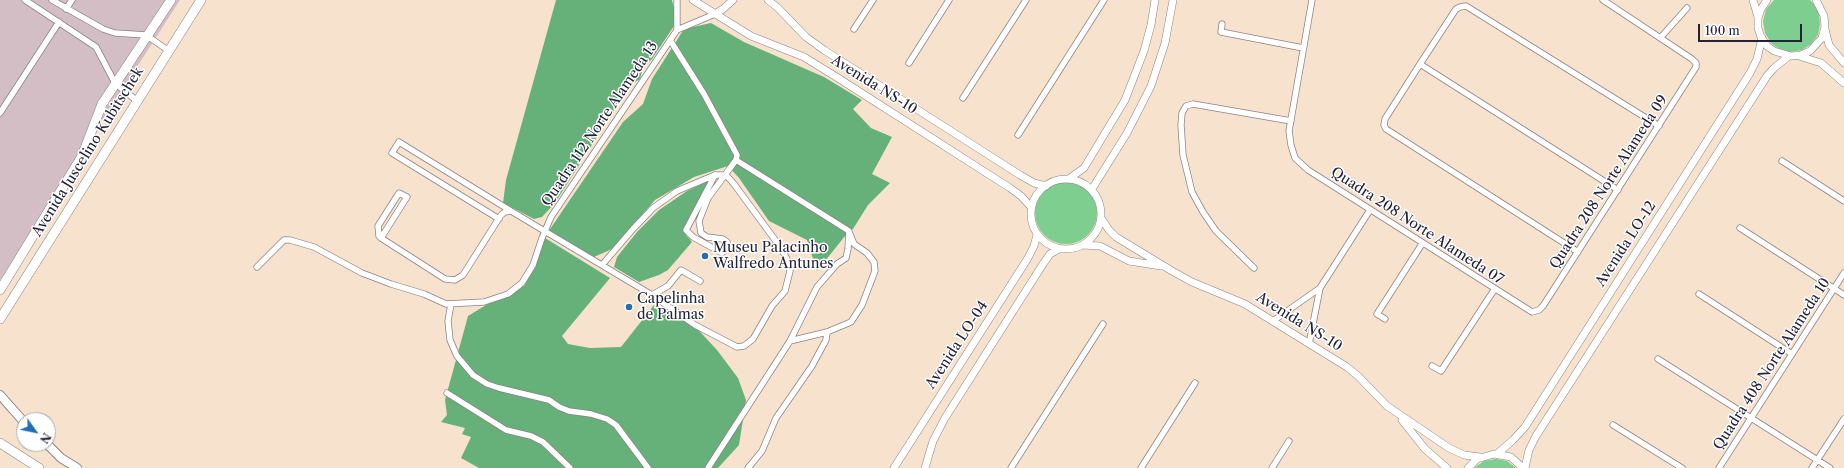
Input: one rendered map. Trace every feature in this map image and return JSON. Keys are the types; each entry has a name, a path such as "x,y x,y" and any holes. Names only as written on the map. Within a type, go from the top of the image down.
{"main road":[{"name":"Avenida Juscelino Kubitschek","path":"0,290 82,156 102,104 171,0"},
{"name":"Avenida Juscelino Kubitschek","path":"0,319 201,0"},
{"path":"1,394 16,412"},
{"path":"0,443 39,468"},
{"path":"55,452 61,458 77,468"}],"street":[{"path":"25,0 96,47 115,84 137,101"},
{"path":"52,0 102,29 115,33 146,36 169,51"},
{"path":"66,9 72,0"},
{"path":"677,0 677,30 723,10 733,0"},
{"name":"Avenida NS-10","path":"693,0 751,36 792,51 810,60 1016,192 1032,207"},
{"name":"Avenida NS-10","path":"768,0 778,8 806,37 819,47 1020,175 1034,183 1046,186"},
{"path":"854,29 873,0"},
{"path":"909,62 949,0"},
{"path":"963,98 1026,0"},
{"path":"1018,135 1104,0"},
{"path":"1070,178 1084,168 1125,100 1146,47 1155,0"},
{"path":"1059,248 1050,246 1037,235 1032,221 1032,207 1038,193 1046,186 1057,180 1070,178 1081,181 1092,189 1127,133 1149,90 1163,50 1173,0"},
{"path":"1254,268 1216,231 1192,192 1183,155 1181,125 1182,113 1186,106 1193,104 1291,121 1312,0"},
{"path":"1603,0 1661,37 1687,8"},
{"path":"1753,0 1758,18 1758,28 1762,38 1772,51 1790,56 1798,56 1821,63 1844,83"},
{"path":"1758,18 1761,9 1767,0"},
{"path":"1820,2 1830,46 1844,63"},
{"path":"1578,252 1388,131 1384,126 1385,119 1420,64 1456,9 1464,6 1471,8 1659,126"},
{"path":"0,113 59,22"},
{"path":"1222,24 1221,32 1303,48"},
{"path":"1798,56 1807,53 1816,46 1825,28"},
{"name":"Quadra 112 Norte Alameda 13","path":"451,304 484,302 508,294 522,283 534,266 542,238 546,232 551,217 677,30"},
{"name":"Quadra 208 Norte Alameda 09","path":"1538,311 1543,306 1695,72 1696,64 1692,58 1661,37"},
{"name":"Avenida LO-12","path":"1497,454 1525,427 1750,73 1757,59 1762,38"},
{"path":"670,40 708,101 735,150 736,160 708,198 701,215 699,226 701,233 707,237 723,239 727,242 728,247 722,253 693,237 686,230 715,175"},
{"name":"Avenida LO-12","path":"1524,468 1529,450 1536,436 1767,76 1774,68 1790,56"},
{"path":"1420,64 1618,190"},
{"name":"Quadra 208 Norte Alameda 07","path":"1291,121 1289,135 1291,148 1295,158 1305,168 1494,290 1530,312 1538,311"},
{"path":"499,219 392,153 399,142 652,295 695,325 737,347 744,346 753,339 772,306 785,291 790,271 786,257 726,175"},
{"path":"736,160 849,231 854,244 867,253 874,262 875,271 862,305 851,322 827,332 790,341"},
{"path":"1782,161 1844,201"},
{"path":"602,266 633,228 659,204 688,185 715,175 726,175"},
{"name":"Avenida NS-10","path":"1092,189 1100,204 1101,218 1116,237 1172,271 1195,283 1241,301 1273,321 1353,372 1383,403 1449,448 1464,455 1480,458 1497,454"},
{"path":"381,238 407,197 399,192 378,226 378,233 381,238 445,279 455,280 463,275 499,219 505,212 511,211"},
{"path":"1309,344 1320,288 1370,210"},
{"path":"1081,246 1094,234 1101,218"},
{"path":"1740,228 1844,295"},
{"path":"708,468 790,341 817,287 837,264 846,258 849,231"},
{"name":"Avenida LO-04","path":"894,468 1028,258 1034,246 1037,235"},
{"path":"257,267 284,240 290,240 314,247 362,273 424,294 446,304 451,304 448,321 450,340 457,356 473,375 487,384 548,400 569,411 591,414 607,420 619,428 648,468"},
{"path":"1385,319 1377,314 1422,244"},
{"name":"Avenida NS-10","path":"1059,248 1070,249 1081,246 1100,246 1129,261 1157,265 1172,271"},
{"name":"Avenida LO-04","path":"925,468 933,441 945,418 1043,264 1050,254 1059,248"},
{"path":"652,295 674,281 680,270 700,281"},
{"name":"Quadra 408 Norte Alameda 10","path":"1719,468 1844,273"},
{"path":"1273,321 1320,288"},
{"path":"1432,366 1441,371 1494,290"},
{"path":"1699,294 1792,354"},
{"path":"1011,468 1103,324"},
{"path":"748,468 762,451 776,418 812,366 826,340 827,332"},
{"path":"1658,359 1830,468"},
{"path":"1141,468 1195,383"},
{"path":"447,394 506,430 531,436 543,442 570,468"},
{"name":"Avenida NS-10","path":"1399,415 1425,449 1447,468"},
{"path":"1812,468 1844,419"},
{"path":"1614,425 1682,468"},
{"path":"1272,468 1289,441"},
{"path":"1497,454 1512,458 1524,468"},
{"name":"Avenida NS-10","path":"1468,468 1480,458"}],"shaded area":[{"path":"0,0 180,0 0,280"}],"green space":[{"path":"556,0 672,0 676,23 652,59 643,67 640,79 619,92 619,102 555,203 542,217 534,219 503,203 506,180"},
{"path":"1774,0 1810,0 1813,3 1819,13 1820,25 1818,35 1811,44 1802,50 1790,52 1779,49 1771,43 1765,33 1763,21 1766,9"},
{"path":"711,23 744,42 824,77 862,100 853,109 871,128 892,137 872,174 890,183 868,205 853,229 849,231 817,271 807,240 769,221 739,178 728,166 694,177 655,200 612,249 594,257 548,232 623,122 643,104 652,79 684,29"},
{"path":"710,180 683,230 692,242 668,270 639,282 614,267 617,257 637,232 659,210 687,191"},
{"path":"1060,182 1072,182 1088,191 1095,201 1097,213 1095,225 1088,235 1072,244 1060,244 1049,239 1040,230 1035,219 1035,207 1040,196 1049,187"},
{"path":"545,238 610,278 562,336 568,344 590,348 621,347 654,305 691,322 717,350 738,378 746,400 739,445 718,468 479,468 461,458 471,437 462,434 465,428 441,422 447,415 445,400 468,316 527,280"},
{"path":"1496,459 1507,461 1516,468 1474,468 1484,461"}],"place":[{"name":"Museu Palacinho Walfredo Antunes","path":"705,256"},
{"name":"Capelinha de Palmas","path":"629,307"}]}
